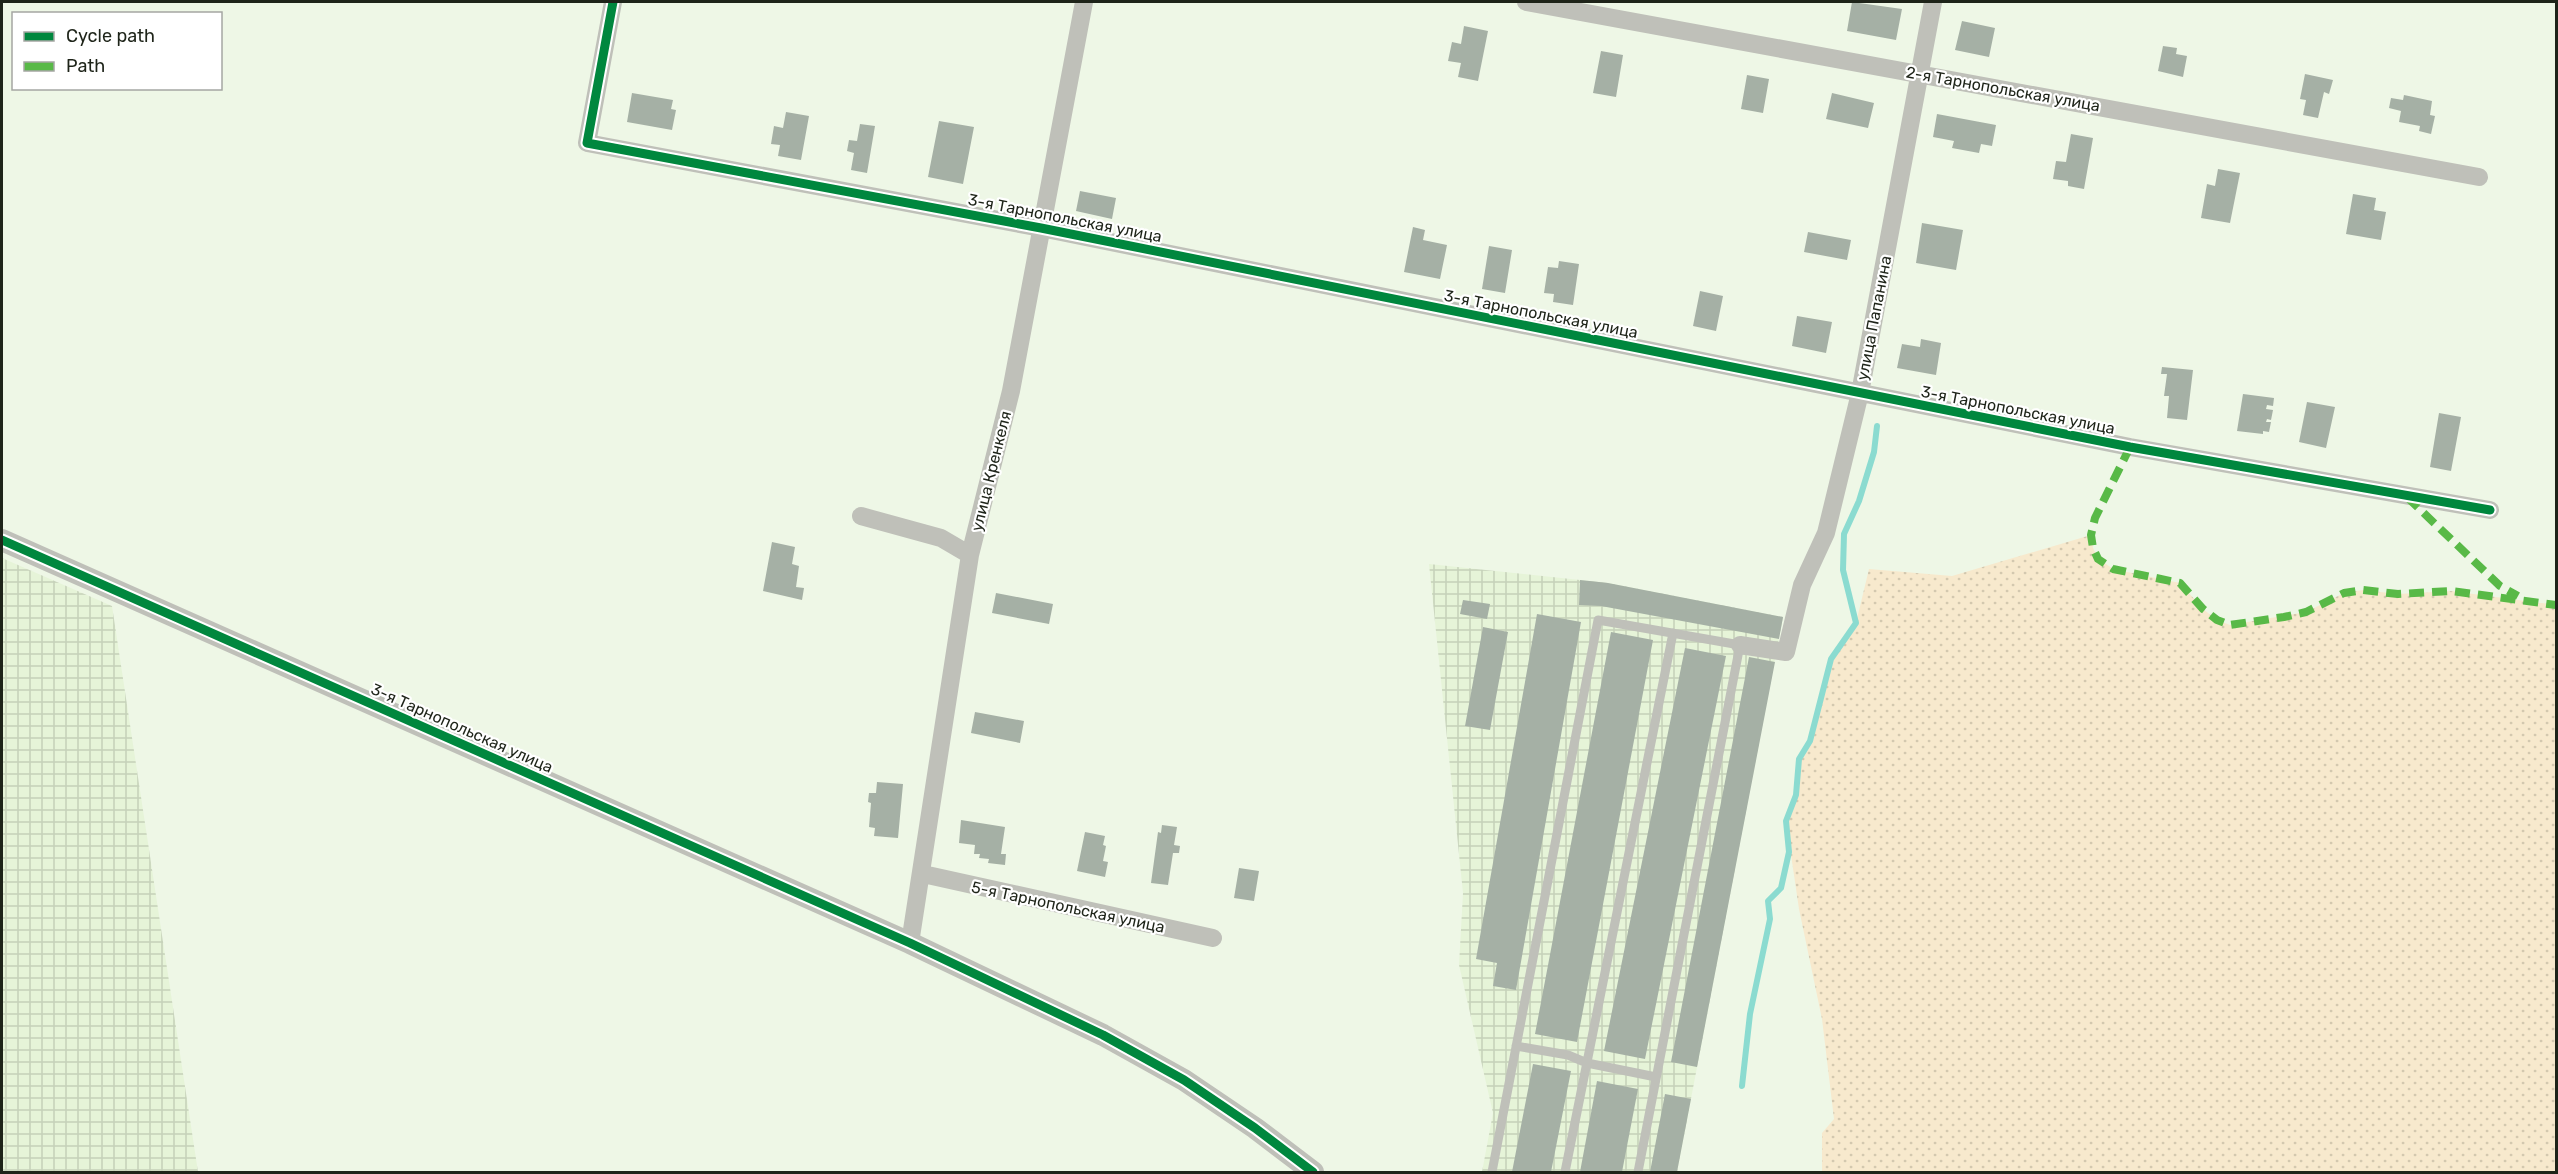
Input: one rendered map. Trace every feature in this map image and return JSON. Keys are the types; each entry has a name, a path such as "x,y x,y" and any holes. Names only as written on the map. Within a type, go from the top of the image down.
{"street":[{"name":"3-я Тарнопольская улица","path":"613,2 587,143 1041,228 2130,447 2490,510"},
{"name":"улица Кренкеля","path":"910,943 923,874 970,555 1011,391 1084,2"},
{"name":"2-я Тарнопольская улица","path":"1526,2 2479,177"},
{"name":"улица Папанина","path":"1740,645 1785,652 1802,585 1826,533 1860,393 1933,2"},
{"path":"861,516 941,538 970,555"},
{"name":"3-я Тарнопольская улица","path":"2,540 910,943 1103,1035 1184,1080 1255,1128 1313,1173"},
{"name":"5-я Тарнопольская улица","path":"923,874 1213,938"}],"lane":[{"path":"1492,1173 1598,620 1740,645 1638,1173"},
{"path":"1565,1173 1673,633"},
{"path":"1516,1046 1568,1055 1587,1064 1656,1077"}],"shaded area":[{"path":"2091,535 2093,548 2098,558 2113,569 2180,583 2203,609 2217,620 2230,625 2306,612 2344,593 2363,590 2398,594 2451,591 2556,605 2556,1172 1822,1172 1822,1133 1834,1119 1822,1019 1799,909 1786,821 1796,795 1799,759 1810,741 1831,659 1856,623 1869,569 1952,576"},
{"path":"2,558 112,606 198,1172 2,1172"},
{"path":"1429,564 1608,583 1783,617 1677,1172 1482,1172 1493,1113 1459,965 1463,893"}],"building":[{"path":"1852,2 1902,9 1896,40 1847,31"},
{"path":"1962,21 1995,28 1989,57 1955,50"},
{"path":"1464,26 1488,31 1478,81 1458,77 1461,63 1448,61 1452,42 1461,44"},
{"path":"2163,46 2177,48 2176,54 2187,56 2183,77 2158,71"},
{"path":"1601,51 1623,55 1616,97 1593,93"},
{"path":"2305,74 2333,80 2329,94 2324,92 2318,118 2303,115 2306,100 2300,99"},
{"path":"1747,75 1769,79 1763,113 1741,109"},
{"path":"632,93 673,100 671,109 676,110 672,130 627,122"},
{"path":"1832,93 1874,103 1868,128 1826,119"},
{"path":"2404,95 2432,101 2430,115 2435,116 2431,134 2419,131 2420,126 2399,122 2401,111 2389,108 2391,98 2403,100"},
{"path":"786,112 809,116 801,160 778,156 780,145 771,144 774,126 783,128"},
{"path":"1937,114 1996,125 1992,146 1981,144 1979,153 1952,148 1954,141 1933,137"},
{"path":"939,121 974,127 963,184 928,177"},
{"path":"860,124 875,126 867,173 851,170 854,153 847,151 849,140 857,141"},
{"path":"2071,134 2093,138 2084,189 2068,186 2068,181 2053,179 2056,161 2066,162"},
{"path":"2218,169 2240,173 2230,223 2201,218 2207,184 2215,186"},
{"path":"1080,191 1116,198 1112,219 1076,211"},
{"path":"2353,194 2376,198 2374,210 2386,212 2381,240 2346,234"},
{"path":"1922,223 1963,230 1956,270 1916,263"},
{"path":"1413,227 1425,230 1423,240 1447,245 1440,279 1404,272"},
{"path":"1808,232 1851,240 1847,260 1804,252"},
{"path":"1489,246 1512,250 1505,293 1482,289"},
{"path":"1559,261 1579,264 1573,305 1553,302 1554,294 1544,293 1548,267 1558,268"},
{"path":"1700,291 1723,296 1716,331 1693,326"},
{"path":"1797,316 1832,322 1826,353 1792,346"},
{"path":"1921,339 1941,343 1936,375 1897,368 1902,344 1920,347"},
{"path":"2162,367 2193,370 2187,420 2167,418 2169,396 2164,396 2167,374 2161,374"},
{"path":"2243,394 2274,398 2273,406 2267,405 2266,409 2273,410 2271,420 2267,419 2266,422 2271,422 2269,432 2263,431 2263,434 2237,431"},
{"path":"2307,402 2335,407 2326,448 2299,442"},
{"path":"2439,413 2461,417 2451,471 2430,467"},
{"path":"772,542 795,547 792,564 799,566 796,587 804,588 802,600 763,591"},
{"path":"1580,580 1608,583 1783,617 1779,639 1601,606 1579,605"},
{"path":"996,593 1053,604 1049,624 992,613"},
{"path":"1463,600 1490,604 1487,619 1460,614"},
{"path":"1537,614 1581,622 1516,990 1493,986 1497,963 1476,959"},
{"path":"1483,627 1508,632 1490,730 1465,726"},
{"path":"1611,632 1653,640 1577,1042 1535,1034"},
{"path":"1685,648 1726,656 1645,1059 1604,1051"},
{"path":"1749,657 1775,662 1697,1067 1671,1062"},
{"path":"975,712 1024,721 1020,743 971,733"},
{"path":"877,782 903,784 898,838 874,836 875,828 869,827 871,803 868,802 869,793 876,793"},
{"path":"961,820 1005,827 1001,854 1006,854 1005,865 988,863 989,859 979,858 980,854 974,854 975,845 959,843"},
{"path":"1162,825 1177,827 1174,845 1180,846 1179,853 1173,853 1168,885 1151,883 1158,832 1161,833"},
{"path":"1085,832 1105,836 1103,861 1108,862 1105,877 1077,871"},
{"path":"1239,868 1259,871 1254,901 1234,898"},
{"path":"1533,1064 1571,1071 1551,1172 1512,1172"},
{"path":"1597,1081 1638,1089 1622,1172 1580,1172"},
{"path":"1665,1094 1691,1099 1677,1172 1650,1172"}],"waterway":[{"path":"1742,1086 1750,1014 1770,919 1768,901 1781,888 1789,852 1786,821 1796,795 1799,759 1810,741 1831,659 1856,623 1843,570 1844,534 1859,501 1874,452 1877,426"}],"marked path":[{"path":"2130,447 2095,518 2091,535 2098,559 2113,569 2180,583 2203,609 2217,620 2230,625 2306,612 2344,593 2363,590 2398,594 2451,591 2556,605"},
{"path":"2407,497 2500,586 2518,596"}],"cycle path":[{"path":"613,2 587,143 1041,228 2130,447 2490,510"},
{"path":"2,540 910,943 1103,1035 1184,1080 1255,1128 1313,1172"}]}
